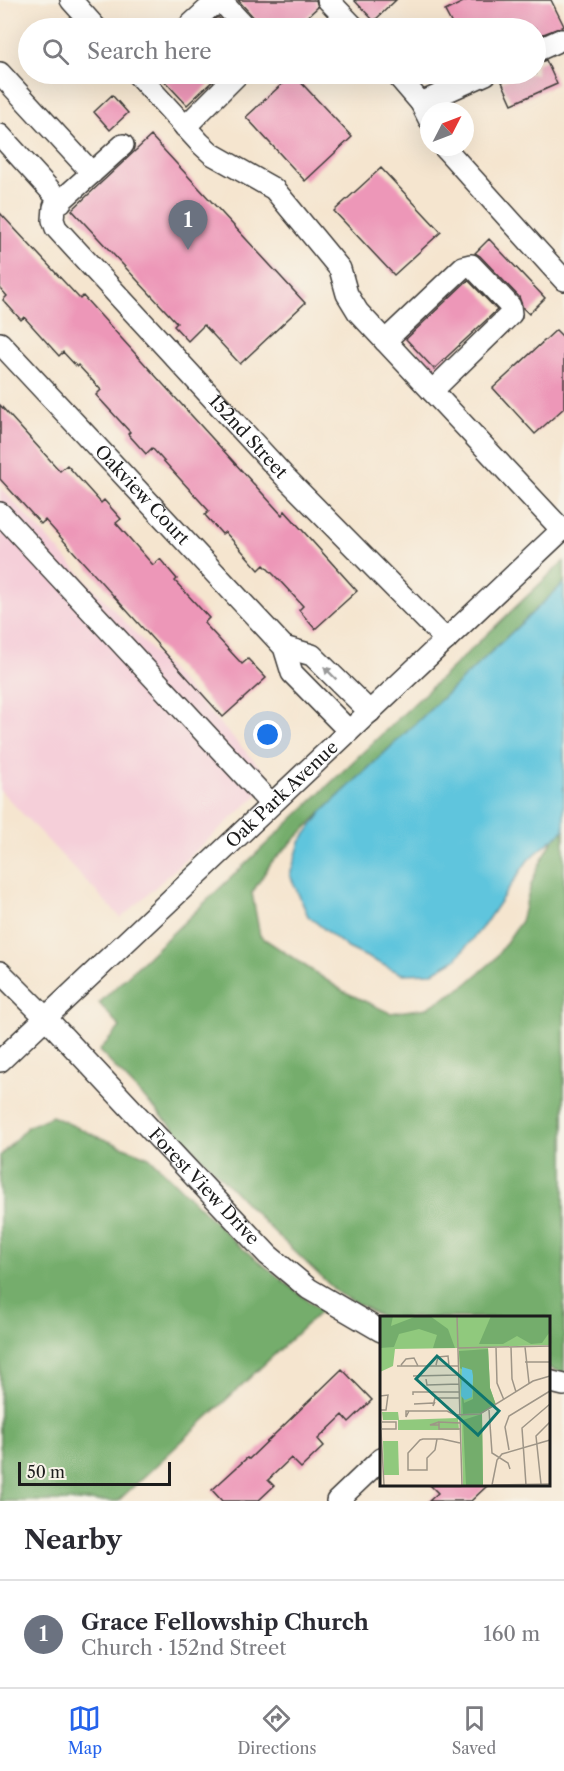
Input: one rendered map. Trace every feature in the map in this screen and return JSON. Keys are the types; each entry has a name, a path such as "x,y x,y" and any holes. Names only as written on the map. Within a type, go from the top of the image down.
{"street":[{"path":"71,0 87,18"},
{"path":"328,0 345,18"},
{"path":"198,18 210,7 223,3 237,18"},
{"path":"546,46 560,39 564,40"},
{"path":"0,73 92,173"},
{"path":"147,84 212,154 274,189 340,269 347,294 358,312 563,529"},
{"path":"185,127 228,84"},
{"path":"404,84 420,105"},
{"path":"440,102 470,84"},
{"path":"0,135 61,202 123,144"},
{"path":"452,156 564,280"},
{"name":"152nd Street","path":"61,202 54,207 53,220 56,228 286,478 446,640"},
{"path":"385,341 464,267 471,265 510,306 511,314 432,391"},
{"name":"Oakview Court","path":"0,343 284,647 292,673 349,731"},
{"path":"0,513 272,804"},
{"name":"Oak Park Avenue","path":"0,1062 563,529"},
{"path":"284,647 312,655 370,712"},
{"name":"Forest View Drive","path":"0,972 268,1255 309,1289 380,1330"},
{"path":"549,1381 564,1385"},
{"path":"337,1501 380,1460"}],"shaded area":[{"path":"0,487 273,781 121,918 0,790"}],"green space":[{"path":"564,561 564,583 322,812 271,863 252,893 260,936 343,991 390,1013 427,1008 463,987 494,960 521,921 538,867 554,838 564,830 564,1373 549,1368 549,1316 380,1316 339,1294 268,1226 99,1051 120,1027 99,1003"},
{"path":"52,1116 149,1157 236,1243 321,1311 118,1501 0,1501 0,1156 27,1127"}],"water":[{"path":"564,583 564,830 528,860 484,925 456,959 432,973 402,974 348,948 308,916 290,875 300,842 322,812"}],"building":[{"path":"238,0 316,0 318,7 306,18 254,18"},
{"path":"354,0 396,0 377,18 371,18"},
{"path":"467,0 551,0 564,26 546,33 546,18 449,18 445,11"},
{"path":"546,60 557,84 512,104 503,84 546,84"},
{"path":"167,84 209,84 187,105"},
{"path":"282,84 302,84 352,137 305,181 246,117"},
{"path":"112,95 128,113 110,130 94,112"},
{"path":"151,136 305,303 240,364 204,325 188,341 174,326 177,323 72,210"},
{"path":"381,168 441,232 394,275 334,211"},
{"path":"0,213 80,299 83,296 282,515 285,511 357,591 315,629 299,610 303,606 280,581 264,565 259,570 225,532 222,534 205,515 209,511 152,448 146,454 128,434 130,432 96,395 101,390 78,365 77,367 63,352 59,356 24,317 21,320 3,300 7,296 0,288"},
{"path":"489,239 545,298 529,314 523,308 519,297 475,253"},
{"path":"468,280 497,310 434,369 406,339"},
{"path":"556,330 564,338 564,408 535,434 493,388"},
{"path":"0,405 60,471 67,465 101,503 104,500 121,519 116,523 153,565 160,559 177,579 175,581 209,618 204,623 242,664 248,659 266,678 223,717 45,520 41,524 0,479"},
{"path":"342,1369 372,1400 349,1422 343,1415 318,1439 324,1446 301,1468 291,1458 268,1480 274,1486 258,1501 222,1501 212,1490 247,1458 249,1459"},
{"path":"431,1486 487,1486 471,1501 429,1501 438,1493"}],"place":[{"name":"Grace Fellowship Church","path":"188,250"}]}
